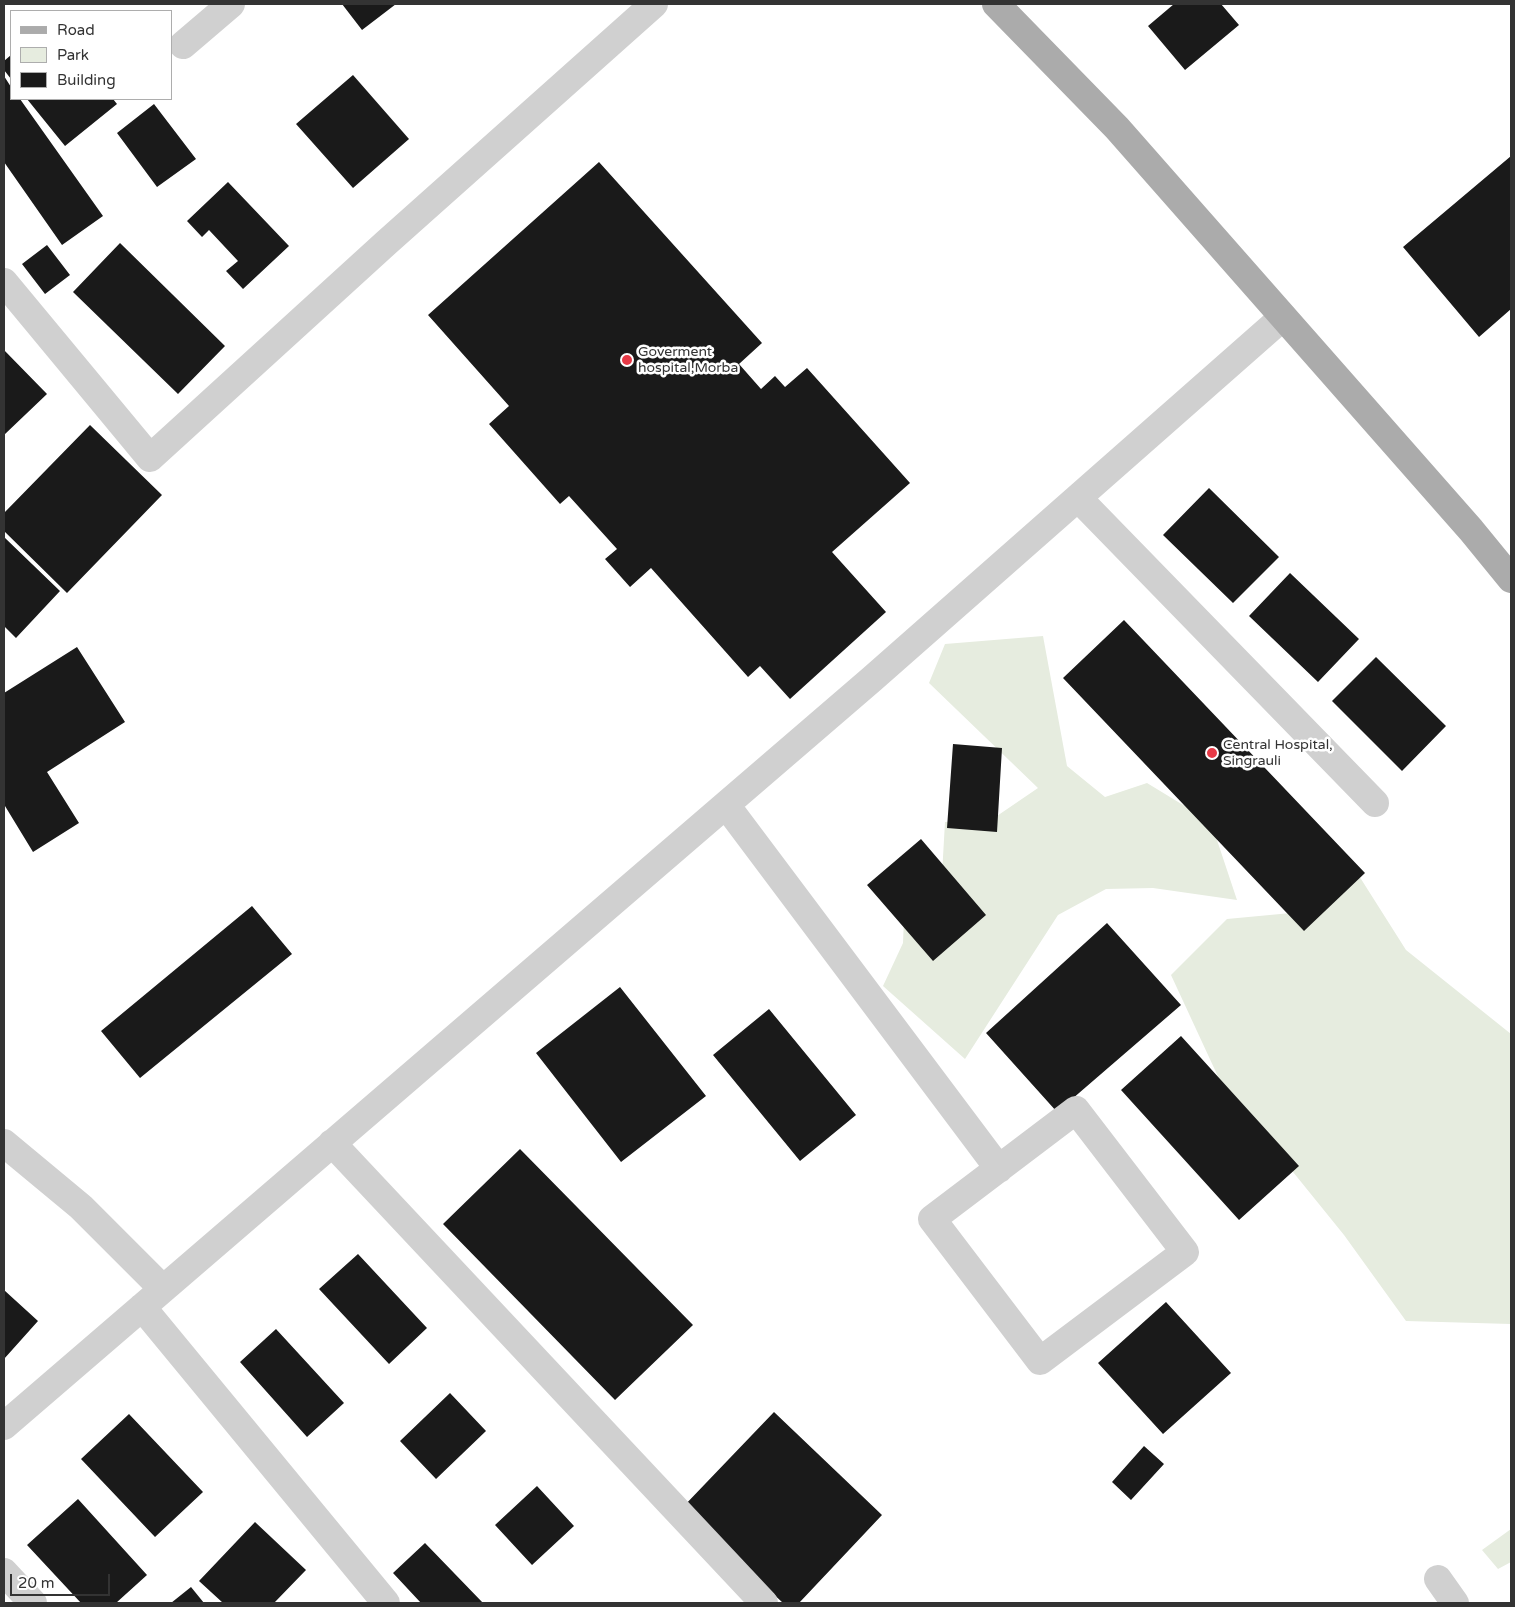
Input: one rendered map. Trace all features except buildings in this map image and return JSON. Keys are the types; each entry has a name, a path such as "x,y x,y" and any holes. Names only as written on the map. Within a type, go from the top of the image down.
{"main road":[{"path":"996,4 1116,128 1471,530 1511,579"}],"street":[{"path":"183,45 231,4"},
{"path":"4,282 150,458 386,243 654,4"},
{"path":"4,1426 726,805 1283,317"},
{"path":"1078,498 1375,803"},
{"path":"726,805 999,1168"},
{"path":"1076,1110 1185,1252 1040,1361 932,1219 999,1168 1076,1110"},
{"path":"4,1143 81,1207 163,1289"},
{"path":"332,1143 764,1603"},
{"path":"142,1307 386,1603"},
{"path":"4,1572 33,1603"},
{"path":"1438,1578 1455,1603"}],"green space":[{"path":"1043,636 1067,766 1105,797 1147,783 1211,822 1237,900 1153,888 1106,889 1058,915 965,1059 883,986 903,943 906,868 941,892 945,822 994,818 1038,788 929,683 945,644"},
{"path":"1349,860 1406,950 1511,1034 1511,1324 1406,1321 1344,1235 1221,1083 1171,975 1227,919 1291,913"},
{"path":"1511,1529 1511,1562 1498,1569 1482,1550"}],"place":[{"name":"Goverment hospital,Morba","path":"627,360"},
{"name":"Central Hospital, Singrauli","path":"1212,753"}]}
